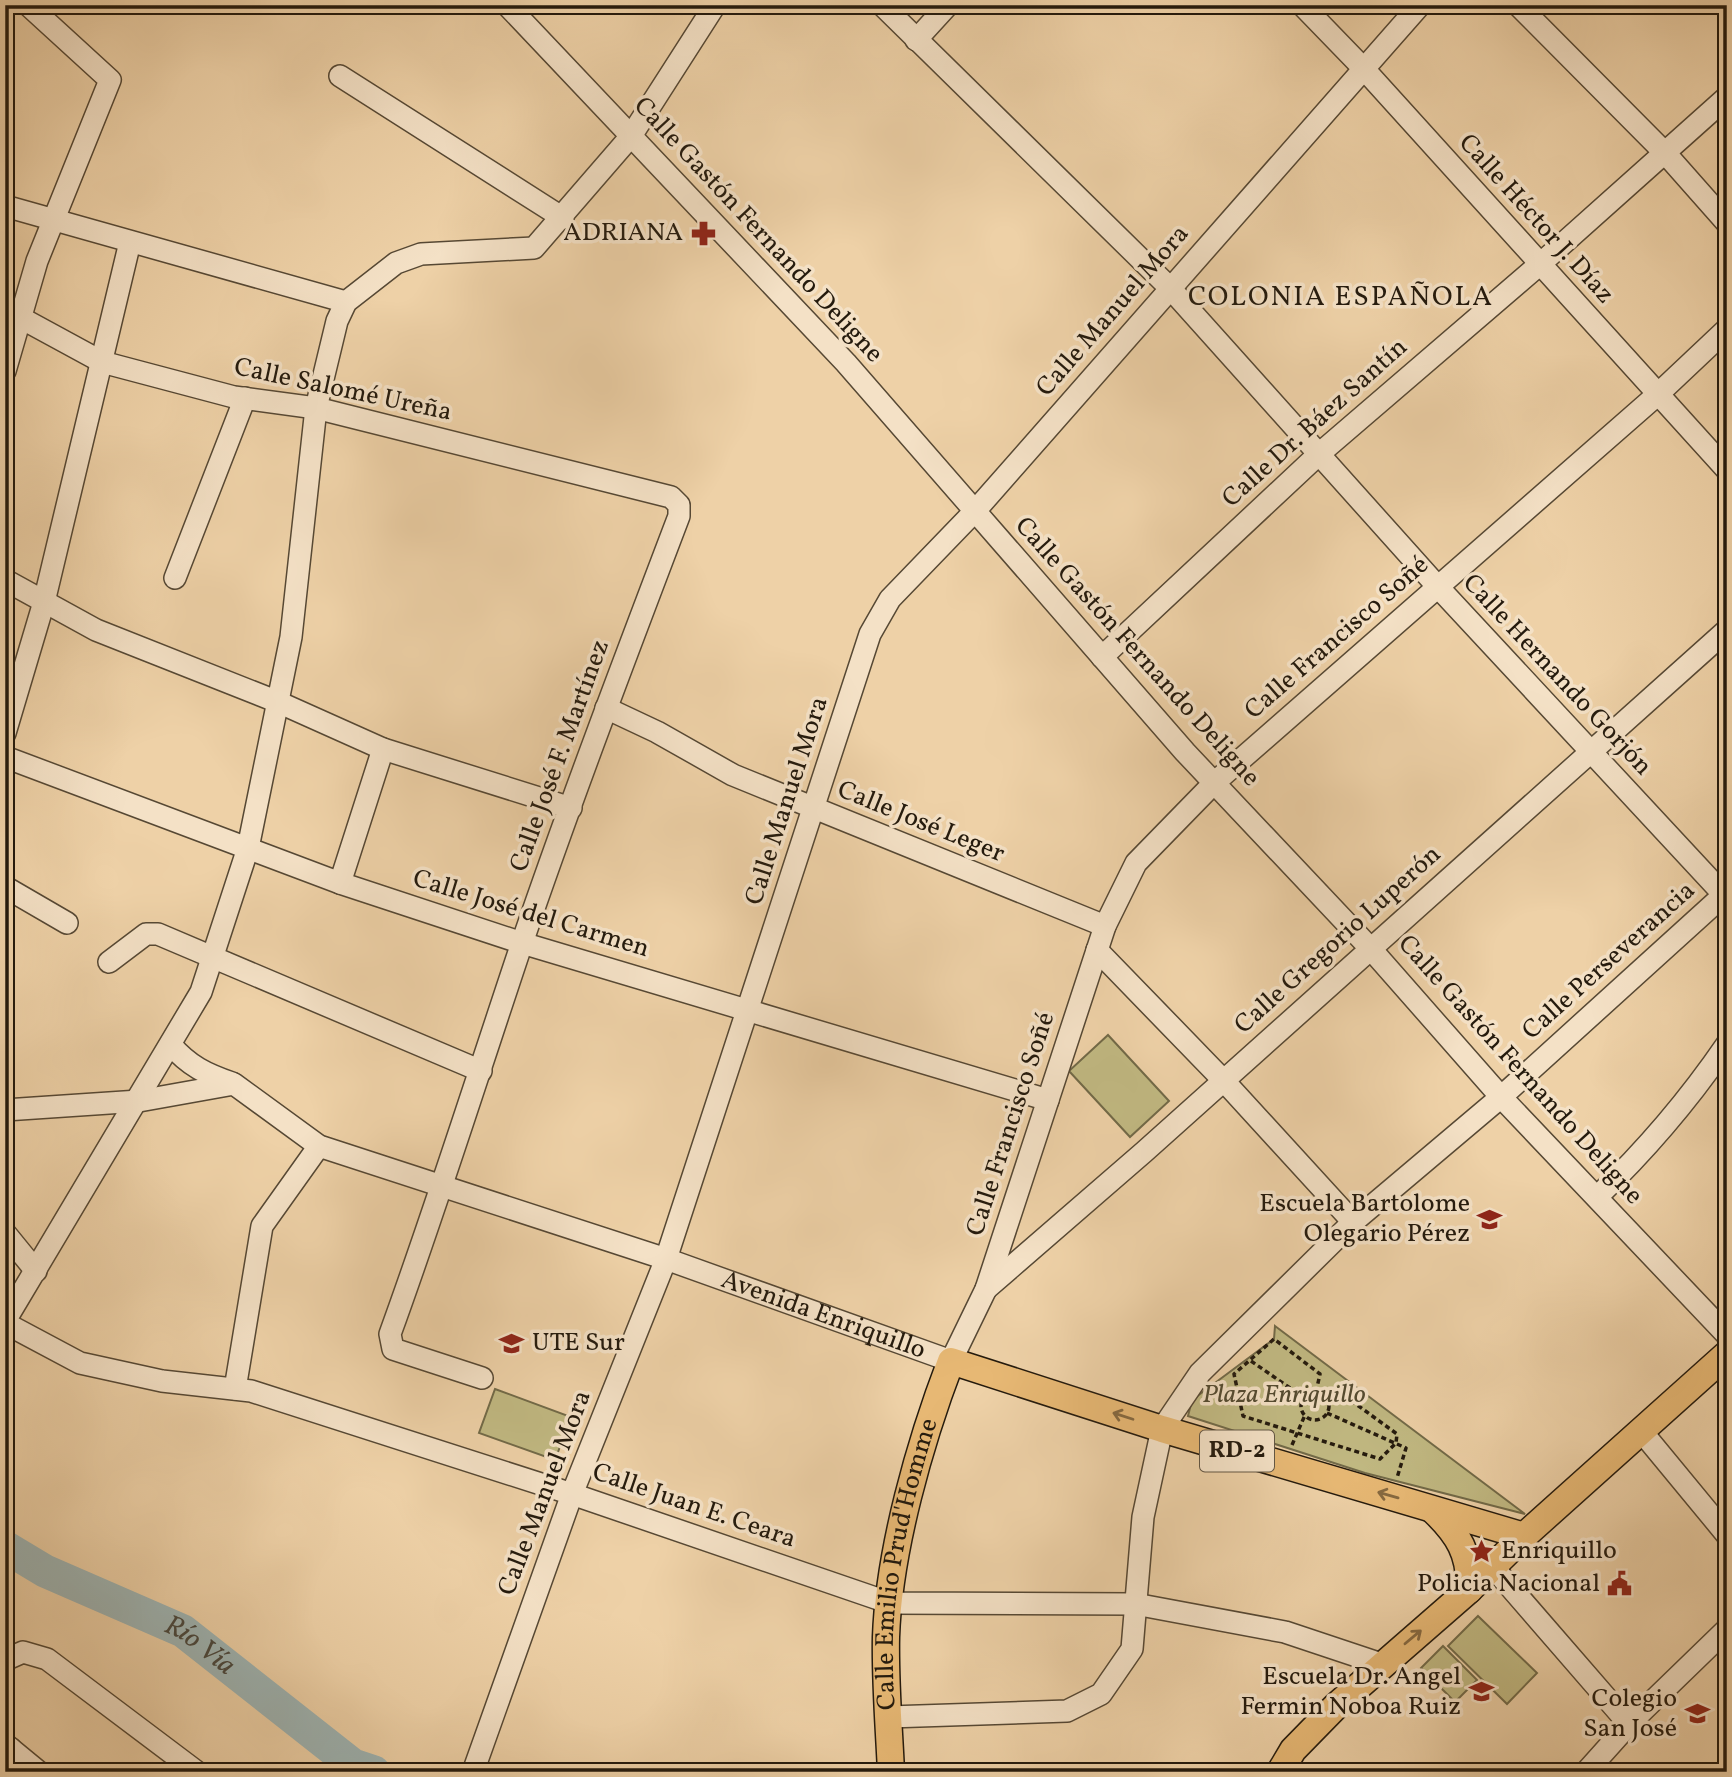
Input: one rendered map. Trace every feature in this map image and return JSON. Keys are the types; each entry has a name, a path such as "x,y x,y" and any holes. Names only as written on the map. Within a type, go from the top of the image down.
{"main road":[{"path":"1280,1772 1293,1750 1381,1664 1469,1590 1524,1536 1727,1354"},
{"name":"Avenida Enriquillo","path":"951,1361 1162,1429 1524,1536"},
{"name":"Calle Emilio Prud'Homme","path":"891,1772 886,1637 890,1603 905,1511 934,1407 951,1361"},
{"path":"1432,1508 1460,1540 1469,1560 1469,1590"}],"street":[{"path":"5,371 13,311 37,261 110,80 29,5"},
{"name":"Calle Gastón Fernando Deligne","path":"507,5 846,363 1214,783 1370,948 1501,1097 1727,1335"},
{"path":"5,1322 139,1101 201,992 248,848 291,637 316,408 337,321 346,302 396,262 421,254 534,248 563,218 631,136 715,5"},
{"name":"Calle Hernando Gorjón","path":"882,5 1170,288 1438,587 1726,895"},
{"path":"916,40 948,5"},
{"name":"Calle Héctor J. Díaz","path":"1302,5 1364,69 1727,470"},
{"name":"Calle Manuel Mora","path":"474,1769 572,1494 666,1259 870,634 890,599 975,511 1420,5"},
{"path":"1518,5 1666,154 1727,223"},
{"path":"340,76 563,218"},
{"name":"Calle Dr. Báez Santín","path":"1102,657 1319,454 1666,154 1727,97"},
{"path":"5,206 346,302"},
{"path":"5,733 44,602 130,242"},
{"name":"Calle Salomé Ureña","path":"13,311 102,362 245,398 316,408 671,497 679,505"},
{"name":"Calle Francisco Soñé","path":"951,1361 986,1289 1105,926 1136,863 1214,783 1657,395 1727,329"},
{"path":"174,578 245,398"},
{"name":"Calle José F. Martínez","path":"482,1378 393,1349 390,1334 443,1186 522,943 606,708 679,516 679,505"},
{"path":"5,580 96,630 278,702 383,749 571,808"},
{"name":"Calle Gregorio Luperón","path":"986,1289 1224,1081 1727,630"},
{"name":"Calle José Leger","path":"606,708 657,732 733,775 1105,926"},
{"path":"340,883 383,749"},
{"name":"Calle José del Carmen","path":"5,757 340,883 522,943 1048,1100"},
{"path":"5,887 67,923"},
{"name":"Calle Perseverancia","path":"889,1717 1067,1711 1101,1694 1132,1649 1143,1517 1162,1429 1200,1373 1353,1222 1501,1097 1726,895"},
{"path":"109,962 146,934 158,934 481,1071"},
{"path":"1097,950 1224,1081 1353,1222"},
{"path":"1597,1197 1646,1150 1693,1093 1727,1044"},
{"name":"Avenida Enriquillo","path":"171,1045 186,1062 203,1073 234,1084 265,1103 319,1146 666,1259 951,1361"},
{"path":"5,1110 139,1101 234,1084"},
{"path":"235,1389 262,1226 319,1146"},
{"path":"5,1233 36,1271"},
{"name":"Calle Juan E. Ceara","path":"5,1322 80,1363 162,1381 251,1391 572,1494 890,1603 1135,1604 1285,1632 1381,1664"},
{"path":"1642,1432 1727,1535"},
{"path":"1493,1566 1629,1724"},
{"path":"1586,1772 1629,1724 1727,1629"},
{"path":"5,1660 23,1652 47,1659 197,1772"},
{"path":"8,1746 8,1772"},
{"path":"8,1746 39,1772"}],"path":[{"path":"1316,1392 1320,1374 1274,1339 1234,1374 1243,1416 1380,1459 1396,1443 1397,1434 1338,1391 1329,1399 1328,1413"},
{"path":"1251,1361 1303,1397"},
{"path":"1292,1446 1305,1415 1302,1408 1303,1397 1307,1392 1316,1392 1329,1399"},
{"path":"1305,1415 1318,1420 1328,1413"},
{"path":"1328,1413 1406,1448 1397,1479"}],"green space":[{"path":"1108,1035 1169,1101 1130,1137 1069,1071"},
{"name":"Plaza Enriquillo","path":"1275,1326 1525,1514 1365,1473 1188,1416 1192,1400 1274,1339"},
{"path":"495,1389 571,1417 555,1460 479,1433"},
{"path":"1478,1616 1537,1673 1507,1704 1448,1646"},
{"path":"1443,1646 1477,1680 1455,1702 1421,1668"}],"waterway":[{"name":"Río Vía","path":"5,1547 45,1571 183,1631 353,1765 374,1772"}],"place":[{"name":"ADRIANA","path":"703,233"},
{"name":"Escuela Bartolome Olegario Pérez","path":"1490,1219"},
{"name":"UTE Sur","path":"512,1343"},
{"name":"Enriquillo","path":"1481,1551"},
{"name":"Policia Nacional","path":"1620,1584"},
{"name":"Escuela Dr. Angel Fermin Noboa Ruiz","path":"1481,1692"},
{"name":"Colegio San José","path":"1697,1714"}],"district":[{"name":"COLONIA ESPAÑOLA","path":"1341,297"}]}
